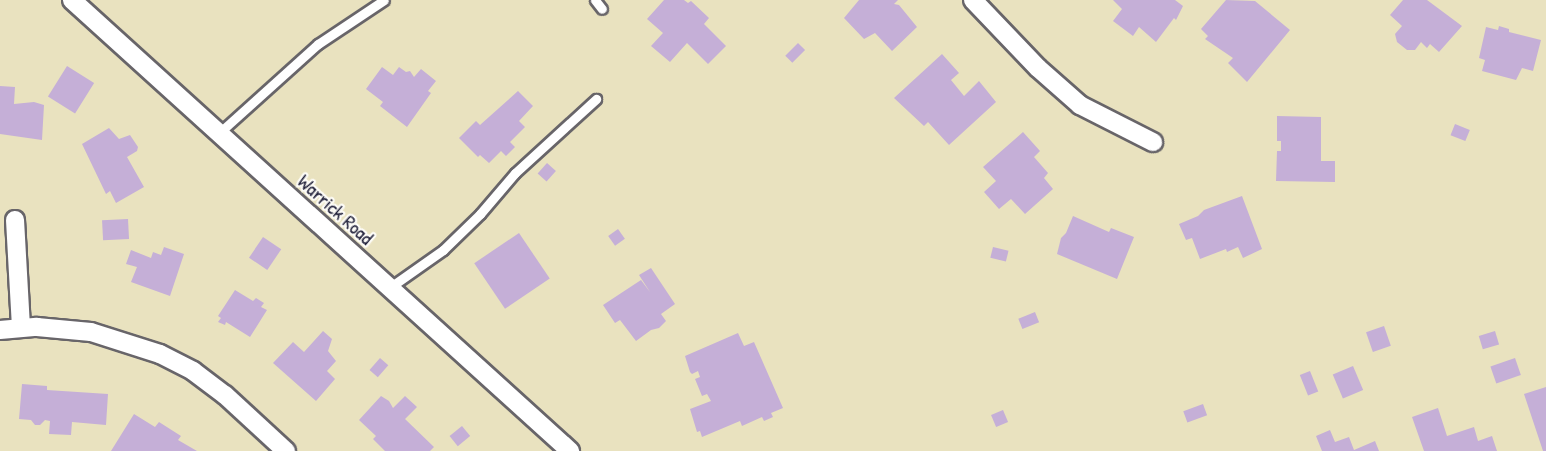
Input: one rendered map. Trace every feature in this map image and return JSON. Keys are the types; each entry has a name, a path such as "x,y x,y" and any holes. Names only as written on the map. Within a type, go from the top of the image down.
{"street":[{"name":"Warrick Road","path":"72,0 570,451"},
{"path":"973,0 1038,68 1080,105 1153,142"},
{"path":"15,220 21,327"},
{"path":"0,330 21,327 91,332 160,354 193,371 225,395 286,451"}],"lane":[{"path":"219,133 318,44 384,0"},
{"path":"595,0 602,9"},
{"path":"389,288 443,250 480,214 515,173 596,99"}],"building":[{"path":"664,0 684,0 688,3 691,1 709,18 704,24 726,46 708,64 687,43 670,62 651,46 663,33 647,19"},
{"path":"859,0 898,0 894,4 899,5 917,27 892,51 875,33 864,39 844,18"},
{"path":"1113,0 1175,0 1183,6 1176,20 1174,18 1156,42 1139,27 1133,36 1113,21 1122,9"},
{"path":"1226,0 1255,1 1290,30 1247,82 1228,63 1233,58 1205,39 1208,36 1201,29"},
{"path":"1403,0 1427,0 1462,26 1439,52 1430,44 1427,48 1421,42 1415,50 1407,50 1397,42 1395,34 1402,26 1390,15"},
{"path":"1499,26 1509,29 1509,32 1541,40 1533,71 1522,68 1516,80 1482,71 1485,60 1479,58 1486,27 1498,30"},
{"path":"798,43 805,50 792,63 785,56"},
{"path":"942,54 959,73 951,80 964,96 979,81 996,102 949,145 928,122 924,126 894,98"},
{"path":"67,66 94,83 75,113 48,97"},
{"path":"382,67 393,75 399,67 406,72 410,71 414,77 421,69 436,81 428,91 431,93 407,127 380,106 383,102 366,89"},
{"path":"0,86 15,87 14,104 34,102 44,105 42,140 0,134"},
{"path":"518,91 533,106 519,121 525,127 510,142 515,147 506,156 501,151 489,163 480,155 478,157 459,138 476,121 480,125"},
{"path":"1277,116 1321,117 1321,161 1335,161 1335,182 1276,181 1277,151 1281,151 1281,141 1277,141"},
{"path":"1455,124 1470,130 1465,141 1451,135"},
{"path":"109,128 119,139 130,135 138,147 137,151 127,157 144,187 116,203 110,191 106,194 82,144"},
{"path":"1023,132 1040,151 1034,157 1048,173 1044,178 1053,189 1025,214 1011,199 999,209 984,192 996,181 983,167"},
{"path":"547,163 556,171 547,181 538,173"},
{"path":"1242,196 1262,249 1243,258 1238,247 1200,259 1192,238 1186,240 1179,224 1198,216 1204,210"},
{"path":"1073,216 1109,232 1111,228 1134,237 1117,279 1057,254 1061,238 1066,233"},
{"path":"128,219 129,239 103,240 102,220"},
{"path":"618,229 625,239 615,246 608,236"},
{"path":"519,233 550,279 505,309 474,263"},
{"path":"263,237 281,249 267,270 249,258"},
{"path":"164,247 184,254 170,296 131,282 137,267 126,264 131,250 151,258 153,252 161,255"},
{"path":"993,247 1009,251 1006,262 990,258"},
{"path":"651,268 675,304 661,314 666,321 659,328 651,330 636,341 620,320 615,323 603,305 641,280 650,292 639,275"},
{"path":"235,290 253,301 256,298 264,303 261,307 267,310 250,337 226,322 225,325 218,322 221,318 218,316"},
{"path":"1035,312 1039,322 1022,329 1018,319"},
{"path":"1384,326 1391,346 1373,352 1366,332"},
{"path":"323,331 332,339 328,351 336,361 327,371 335,379 316,401 273,363 293,342 304,352"},
{"path":"1495,331 1499,344 1483,349 1479,336"},
{"path":"738,333 744,346 754,342 783,408 771,413 773,417 764,421 762,417 742,426 740,421 702,437 700,431 697,432 690,409 711,401 707,394 702,396 695,379 700,377 698,371 692,374 690,372 685,356"},
{"path":"380,358 388,365 378,377 370,370"},
{"path":"1515,358 1521,375 1496,383 1490,366"},
{"path":"1353,366 1363,390 1343,399 1333,375"},
{"path":"1310,371 1318,391 1308,396 1300,375"},
{"path":"22,384 47,386 47,390 108,394 106,425 72,422 71,435 49,434 50,421 45,420 40,425 35,425 31,420 19,419"},
{"path":"1546,387 1546,451 1543,451 1524,394"},
{"path":"381,396 389,401 393,408 405,396 417,407 405,419 434,447 430,451 385,451 373,439 376,436 359,420"},
{"path":"1203,404 1207,415 1187,422 1183,411"},
{"path":"1438,408 1447,436 1474,427 1478,441 1492,436 1497,451 1424,451 1412,417"},
{"path":"1003,410 1008,422 996,427 991,415"},
{"path":"134,414 155,427 159,422 181,436 178,440 197,451 111,451"},
{"path":"462,426 470,436 458,446 450,436"},
{"path":"1330,430 1335,442 1349,437 1354,450 1375,441 1379,451 1322,451 1316,436"}]}
